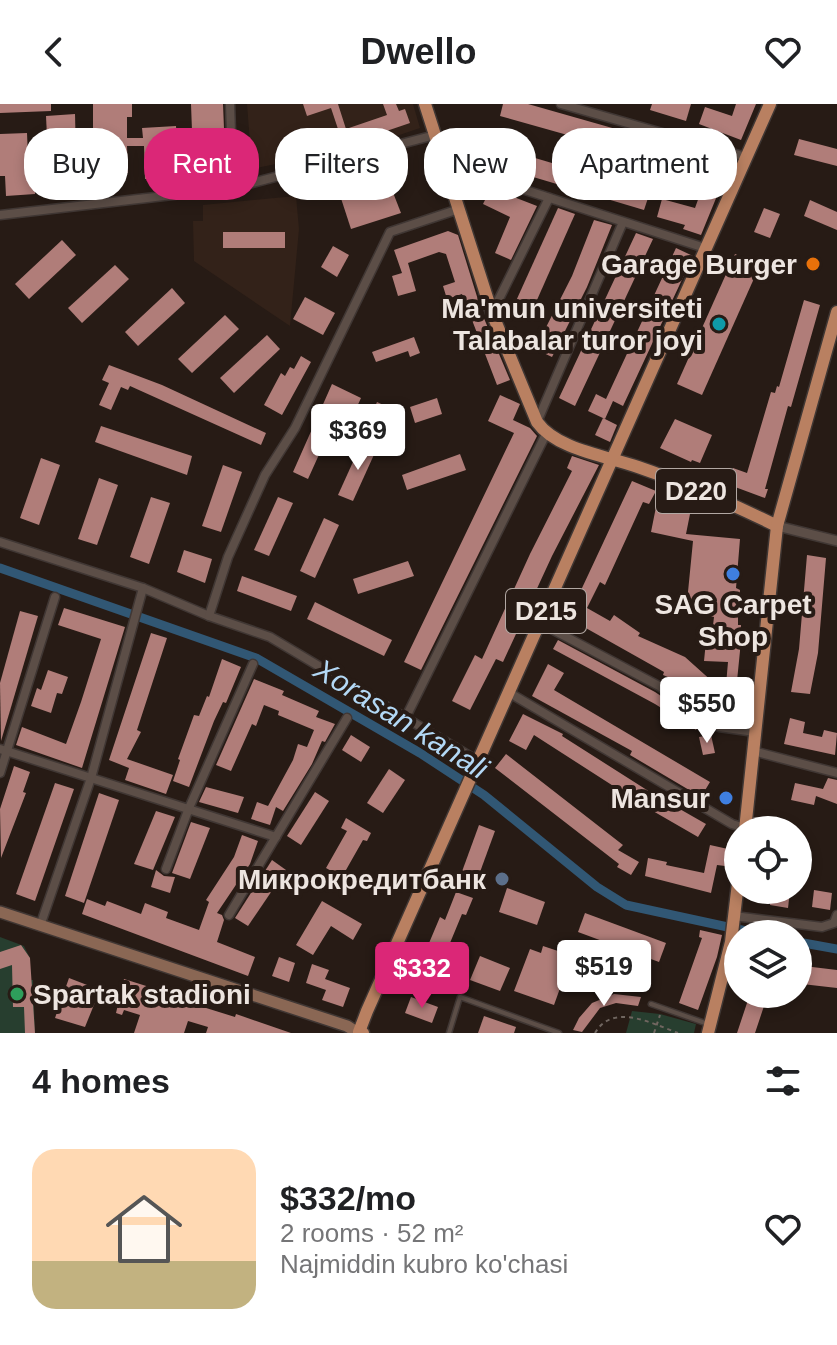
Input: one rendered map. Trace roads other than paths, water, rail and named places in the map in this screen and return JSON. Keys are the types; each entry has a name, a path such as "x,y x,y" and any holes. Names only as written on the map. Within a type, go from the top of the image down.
{"main road":[{"path":"425,104 433,128"},
{"name":"D215","path":"360,1033 463,792 614,460 770,104"},
{"path":"455,200 492,313 537,422 546,434"},
{"path":"746,816 777,526 831,353 837,312"},
{"name":"D220","path":"546,434 637,466 777,526"},
{"path":"709,1029 731,942 735,904"},
{"path":"0,912 360,1033"}],"street":[{"path":"230,104 231,128"},
{"path":"561,104 746,157"},
{"path":"259,181 424,138"},
{"path":"536,194 705,248"},
{"path":"0,215 144,198"},
{"path":"492,313 549,198"},
{"path":"209,616 228,557 265,475 295,428 390,232 459,209"},
{"path":"537,422 623,222"},
{"path":"406,717 546,434"},
{"path":"777,526 837,541"},
{"path":"0,542 143,588 270,637 478,761"},
{"path":"40,926 91,778 143,588"},
{"path":"0,773 4,750 55,597"},
{"path":"540,623 659,686 719,727 755,732"},
{"path":"166,869 189,808 253,664"},
{"path":"508,692 724,819"},
{"path":"229,915 347,718"},
{"path":"4,750 276,837"},
{"path":"753,751 837,773"},
{"path":"734,916 822,927 834,923 837,915"}],"lane":[{"path":"449,1033 460,997 559,1033"},
{"path":"651,1004 709,1029"}],"waterway":[{"name":"Xorasan kanali","path":"0,568 256,658 420,753 484,795 597,887 626,905 724,926"},
{"name":"Xorasan kanali","path":"812,945 837,949"}],"place":[{"name":"Garage Burger","path":"813,264"},
{"name":"Ma'mun universiteti Talabalar turor joyi","path":"719,324"},
{"name":"SAG Carpet Shop","path":"733,574"},
{"name":"Mansur","path":"726,798"},
{"name":"Микрокредитбанк","path":"502,879"},
{"name":"Spartak stadioni","path":"17,994"}]}
